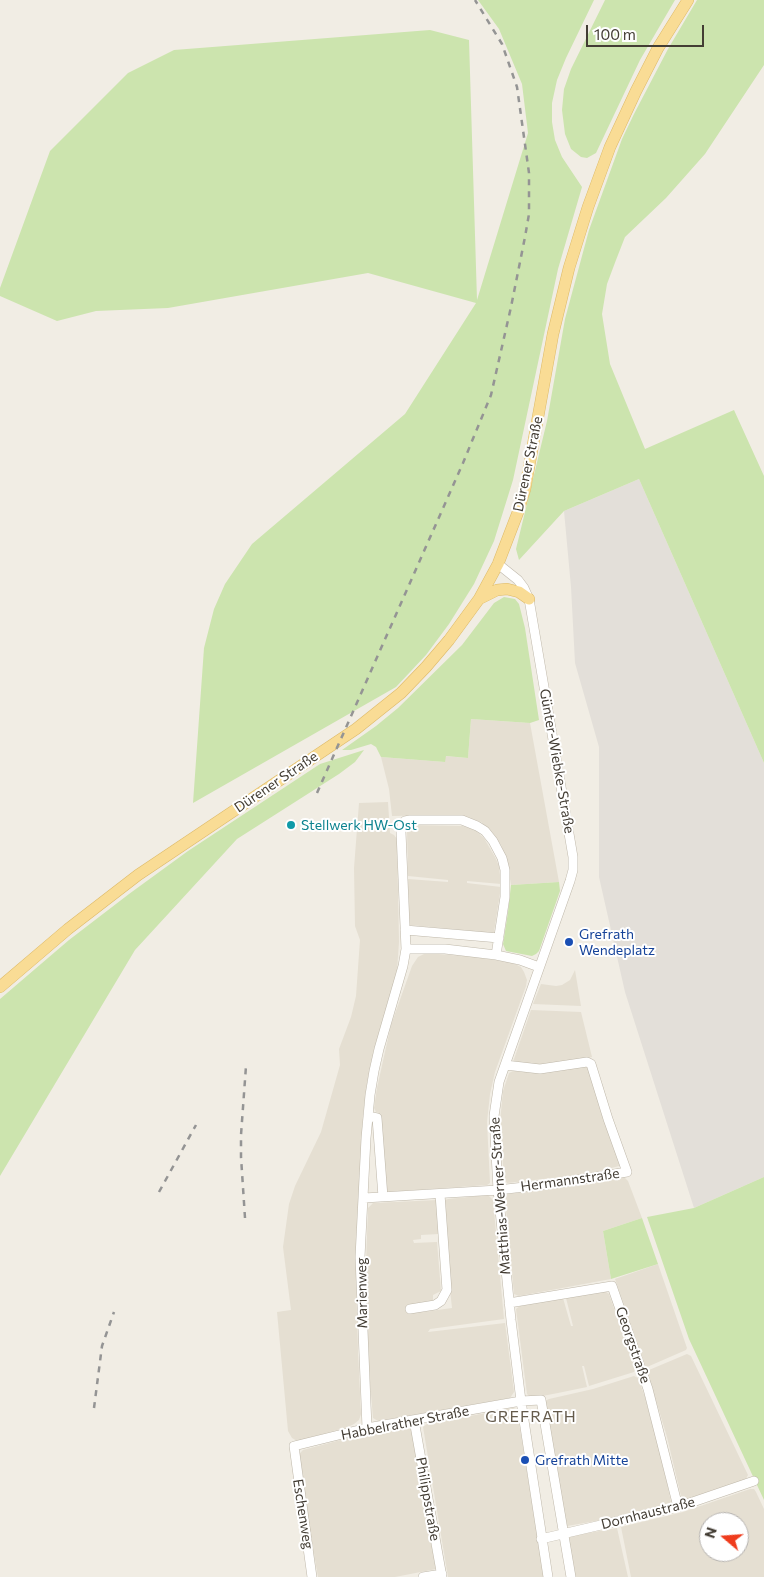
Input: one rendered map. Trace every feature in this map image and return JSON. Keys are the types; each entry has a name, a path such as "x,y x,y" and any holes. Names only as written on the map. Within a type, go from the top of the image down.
{"main road":[{"name":"Dürener Straße","path":"0,987 68,928 138,875 356,729 401,693 449,640 479,599 498,564 525,489 553,334 569,268 588,207 610,147 636,91 658,48 688,0"},
{"path":"479,599 497,590 507,589 519,592 529,599"}],"street":[{"name":"Günter-Wiebke-Straße","path":"498,564 518,580 529,599 573,857 573,870 570,881 539,967"},
{"path":"496,955 499,938 505,897 505,870 502,858 493,841 485,832 470,822 453,819 410,820 405,822 402,825 401,832 406,930 499,938"},
{"name":"Marienweg","path":"367,1428 360,1257 368,1116 379,1049 397,990 406,949 406,930"},
{"path":"445,949 446,934"},
{"path":"406,949 445,949 496,955 520,960 539,967"},
{"name":"Matthias-Werner-Straße","path":"539,967 504,1065 497,1090 494,1116 498,1190 509,1303 521,1401 548,1577"},
{"name":"Hermannstraße","path":"364,1198 498,1190 627,1172 591,1064 587,1062 540,1069 504,1065"},
{"path":"368,1116 377,1118 383,1197"},
{"path":"366,1157 380,1157"},
{"path":"410,1309 435,1305 442,1300 447,1290 440,1194"},
{"name":"Georgstraße","path":"509,1303 612,1286 648,1389 678,1507"},
{"path":"521,1401 541,1400 571,1577"},
{"name":"Habbelrather Straße","path":"293,1451 294,1446 367,1428 521,1401"},
{"name":"Philippstraße","path":"414,1420 442,1576"},
{"name":"Eschenweg","path":"293,1451 312,1577"},
{"name":"Dornhaustraße","path":"541,1539 678,1507 754,1481"},
{"path":"424,1577 442,1576"}],"shaded area":[{"path":"639,479 764,763 764,1177 694,1208 625,992 599,877 599,747 575,663 564,511"},
{"path":"471,719 530,723 559,882 511,885 507,861 501,845 492,832 481,822 466,816 392,816 389,789 381,757 445,762 445,756 468,758"},
{"path":"388,802 390,833 397,839 399,942 397,971 374,1050 363,1115 356,1275 361,1414 359,1420 348,1427 297,1441 292,1438 288,1431 277,1312 291,1310 283,1247 289,1204 295,1186 321,1132 340,1065 339,1049 351,1017 356,996 360,940 355,926 354,868 359,803"},
{"path":"411,825 463,826 476,831 484,838 499,866 501,884 467,881 467,883 501,887 494,932 410,925 408,879 448,882 448,880 408,876 407,830"},
{"path":"426,953 476,957 513,963 521,967 527,980 495,1072 490,1094 487,1122 490,1183 487,1185 389,1192 384,1187 379,1113 374,1108 377,1088 391,1025 412,966 418,957"},
{"path":"575,970 581,1006 533,1004 541,984 562,985 570,980"},
{"path":"531,1010 581,1012 592,1057 573,1062 542,1065 513,1062"},
{"path":"588,1066 620,1164 619,1166 589,1174 507,1183 504,1178 500,1122 503,1091 509,1073 513,1071 539,1073"},
{"path":"624,1177 628,1181 642,1218 603,1231 611,1279 519,1296 514,1294 505,1199 507,1194 587,1185"},
{"path":"488,1195 493,1200 504,1319 430,1329 428,1332 505,1323 514,1392 510,1398 378,1421 373,1418 368,1359 366,1264 368,1208 373,1203 438,1200 439,1234 421,1235 421,1239 413,1240 414,1243 437,1242 441,1291 433,1295 433,1303 406,1305 407,1312 422,1310 423,1312 452,1308 446,1253 445,1200"},
{"path":"658,1264 687,1348 647,1367 615,1279"},
{"path":"605,1291 609,1294 635,1368 634,1372 589,1386 584,1366 582,1366 587,1387 530,1397 527,1394 516,1309 520,1306 563,1298 571,1326 573,1326 566,1298"},
{"path":"687,1354 691,1356 748,1475 746,1479 684,1500 681,1496 667,1437 648,1374 649,1370"},
{"path":"634,1376 638,1378 645,1397 671,1502 667,1506 625,1516 567,1526 565,1525 545,1401"},
{"path":"513,1408 517,1410 544,1577 448,1577 423,1427 427,1424"},
{"path":"411,1427 436,1569 395,1577 318,1577 298,1460 300,1453 303,1450 348,1438"},
{"path":"754,1489 764,1509 764,1577 631,1577 621,1527 683,1512"},
{"path":"617,1528 628,1577 573,1577 568,1539 571,1536"}],"green space":[{"path":"478,0 594,0 557,80 552,103 552,122 555,140 562,157 582,187 558,269 513,480 494,541 474,584 449,624 426,655 396,687 193,803 204,648 214,609 225,584 252,544 405,414 476,303 368,273 168,308 96,311 57,321 0,296 0,288 50,151 128,73 174,50 430,30 469,40 477,300 528,133 522,84 499,29"},
{"path":"605,0 675,0 640,60 596,153 587,158 581,157 571,149 565,134 562,110 564,89 571,69"},
{"path":"697,0 764,0 764,65 705,154 666,198 625,237 607,284 602,314 610,364 645,449 734,410 764,476 764,763 639,479 564,511 519,560 516,549 547,421 565,319 589,230 622,139 668,49"},
{"path":"504,597 515,599 519,604 525,628 539,720 530,723 471,719 468,758 446,756 445,762 381,757 376,747 371,744 351,750 342,750 398,708 462,645 494,603"},
{"path":"364,750 355,762 339,774 237,839 135,950 0,1176 0,999 69,940 188,851 320,764"},
{"path":"559,882 560,891 539,951 532,956 506,951 503,944 511,885"},
{"path":"764,1177 764,1500 689,1339 647,1217 694,1208"},
{"path":"642,1218 658,1264 611,1279 603,1231"}],"railway":[{"path":"317,793 463,463 491,395 525,237 529,214 529,173 517,87 502,44 475,0"},
{"path":"245,1218 241,1135 246,1066"},
{"path":"159,1192 196,1125"},
{"path":"94,1408 102,1346 114,1312"}],"place":[{"name":"Stellwerk HW-Ost","path":"291,825"},
{"name":"Grefrath Wendeplatz","path":"569,942"},
{"name":"Grefrath Mitte","path":"525,1460"}],"district":[{"name":"GREFRATH","path":"531,1417"}]}
